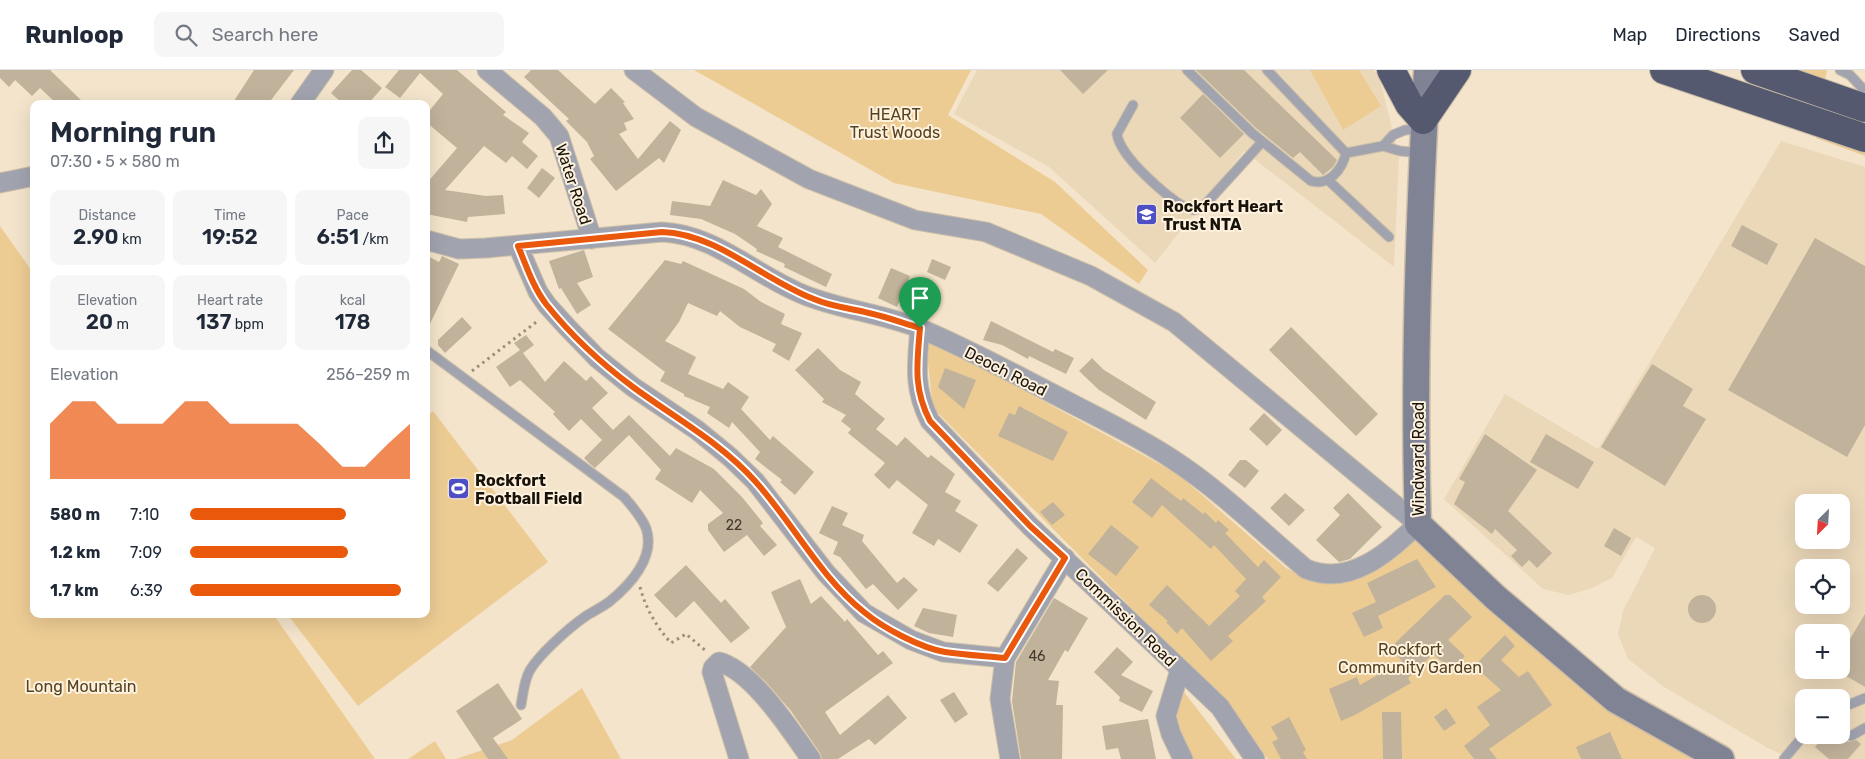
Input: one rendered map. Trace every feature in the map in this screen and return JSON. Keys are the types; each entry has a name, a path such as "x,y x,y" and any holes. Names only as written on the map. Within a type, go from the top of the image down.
{"highway":[{"path":"1391,70 1422,134"},
{"path":"1422,134 1457,70"},
{"path":"1664,70 1865,138"},
{"path":"1755,70 1865,108"}],"main road":[{"name":"Windward Road","path":"1427,70 1422,134 1417,470 1418,524 1495,597 1616,700 1721,759"}],"street":[{"path":"303,100 324,70"},
{"name":"Water Road","path":"487,70 543,117 559,136 592,239"},
{"path":"634,70 696,117 809,179 915,220 986,232 1091,276 1174,322 1418,524"},
{"path":"0,183 30,177"},
{"name":"Deoch Road","path":"430,241 459,249 518,246 662,232 682,233 700,240 756,269 791,290 815,300 838,308 893,319 920,328 1001,367 1134,436 1173,459 1212,488 1306,569 1322,576 1343,575 1378,559 1418,524"},
{"path":"518,246 538,292 547,305 598,358 633,386 697,430 756,482 826,573 864,613 911,640 943,652 1005,658"},
{"name":"Commission Road","path":"920,328 916,374 920,402 930,421 1030,526 1220,708 1255,759"},
{"path":"1010,759 1000,699 1005,658 1065,558"},
{"path":"739,759 712,672 719,662 733,667 751,683 780,715 811,759"},
{"path":"1180,670 1166,716 1171,734 1183,759"}],"lane":[{"path":"1187,70 1262,142 1311,181 1319,184 1328,180 1341,166 1346,153"},
{"path":"1267,70 1346,153"},
{"path":"1840,70 1850,75 1865,91"},
{"path":"1133,105 1118,130 1121,147 1137,166 1186,208 1194,210 1202,208 1262,142"},
{"path":"1383,146 1393,135 1405,130 1422,134"},
{"path":"1346,153 1383,146 1400,151 1422,134"},
{"path":"1328,180 1389,237"},
{"path":"430,353 624,496 640,516 646,530 646,557 637,574 609,602 586,616 557,640 530,671 523,689 522,705"},
{"path":"1850,704 1865,698"},
{"path":"1850,736 1865,728"},
{"path":"1784,759 1796,744"}],"path":[{"path":"464,377 553,310"},
{"path":"637,574 645,604 658,628 670,643 686,634 719,662"}],"shaded area":[{"name":"Rockfort Heart Trust NTA","path":"977,70 1374,70 1379,76 1399,156 1394,267 1244,151 1155,263 1049,167 954,114"},
{"path":"1781,141 1865,167 1865,759 1792,759 1768,748 1664,687 1628,659 1618,634 1623,611 1655,548 1636,537 1612,578 1592,588 1569,595 1543,589 1444,499 1505,394 1598,449"}],"green space":[{"name":"HEART Trust Woods","path":"694,70 971,70 948,115 1055,182 1148,270 1139,284 1041,214 894,183"},
{"path":"1310,70 1359,70 1381,106 1343,130"},
{"path":"1798,70 1825,70 1827,71 1825,79"},
{"path":"1817,130 1865,147 1865,156 1816,138"},
{"name":"Long Mountain","path":"0,226 30,268 30,618 276,618 375,759 0,759"},
{"name":"Rockfort Community Garden","path":"925,337 1178,474 1286,568 1298,574 1320,580 1418,524 1705,759 1268,759 1189,666 933,408"},
{"name":"Rockfort Football Field","path":"433,411 548,562 358,706 290,618 430,618 430,414"},
{"path":"582,688 621,759 456,759 512,740"},
{"path":"1184,692 1236,759 1191,759 1170,720"},
{"path":"435,741 446,759 408,759"}],"building":[{"path":"0,70 50,70 81,100 53,100 40,88 32,96 15,80 9,87 0,78"},
{"path":"254,70 294,70 271,100 235,100"},
{"path":"352,70 361,70 382,88 372,100 339,100 331,93"},
{"path":"399,70 457,70 506,112 503,115 529,133 522,142 538,156 527,169 512,156 506,163 484,146 445,190 486,196 503,195 505,214 468,217 467,222 430,215 430,179 457,148 430,125 430,110 443,94 420,73 400,98 385,87"},
{"path":"531,70 558,70 595,104 611,88 625,102 623,103 634,119 624,123 627,130 619,134 638,159 670,121 681,130 664,163 659,158 616,191 590,159 594,156 587,142 566,121 569,119 524,77"},
{"path":"1060,70 1108,70 1083,94"},
{"path":"1196,70 1244,70 1337,160 1333,167 1323,175 1300,152 1293,158 1256,128"},
{"path":"1203,94 1244,134 1220,158 1180,118"},
{"path":"542,168 555,178 539,198 527,188"},
{"path":"723,180 756,195 761,189 772,204 757,226 783,238 778,247 832,274 826,287 784,267 785,264 756,251 757,249 735,234 701,219 670,215 672,201 710,206"},
{"path":"1742,225 1778,244 1767,265 1731,246"},
{"path":"1815,238 1865,266 1865,425 1847,457 1728,390"},
{"path":"584,250 593,277 577,283 591,305 577,314 561,288 559,289 549,261"},
{"path":"442,256 459,264 430,324 430,257 439,262"},
{"path":"932,259 951,267 945,280 927,272"},
{"path":"665,260 681,264 683,261 744,289 761,302 785,314 781,324 802,333 789,361 772,351 776,344 740,327 720,311 717,316 688,303 679,322 665,341 696,357 688,374 723,389 728,382 749,397 741,409 770,440 773,436 814,472 795,495 780,482 782,480 755,459 760,452 732,422 729,428 707,413 710,407 684,396 684,394 660,381 665,372 608,329"},
{"path":"891,268 910,276 897,307 878,298"},
{"path":"462,317 472,328 445,353 438,345 438,340"},
{"path":"991,321 1053,352 1055,349 1074,358 1066,374 1029,356 1028,359 1002,345 983,340"},
{"path":"1291,327 1378,414 1356,436 1269,350"},
{"path":"526,335 534,345 523,353 545,382 564,361 586,381 591,376 608,393 592,408 613,430 629,415 670,456 676,448 714,469 742,497 763,523 760,526 777,545 764,556 747,535 724,552 708,530 708,524 723,513 700,490 692,503 655,479 661,470 629,435 595,468 590,464 584,458 602,440 581,419 569,431 553,414 555,412 520,380 510,387 496,367 520,350 514,343"},
{"path":"818,348 840,370 861,382 855,394 885,419 876,429 897,446 905,437 928,458 931,455 955,474 945,492 961,501 955,511 978,525 960,553 938,539 934,546 912,533 928,505 897,480 889,489 874,475 885,463 848,433 851,429 841,421 846,415 822,402 824,399 795,370"},
{"path":"1092,358 1104,370 1156,402 1146,420 1099,390 1079,371"},
{"path":"1652,364 1693,389 1683,406 1706,419 1665,486 1601,447"},
{"path":"945,368 976,380 964,409 938,387"},
{"path":"1019,406 1068,432 1053,461 998,436 1009,413 1015,415"},
{"path":"1264,413 1282,430 1267,446 1249,429"},
{"path":"1485,434 1537,470 1508,511 1552,553 1537,568 1529,560 1522,567 1511,556 1517,550 1495,529 1492,534 1454,504 1465,482 1459,479"},
{"path":"1546,434 1594,462 1578,489 1530,462"},
{"path":"1240,460 1246,460 1259,471 1245,488 1228,475"},
{"path":"1151,478 1181,501 1183,498 1203,514 1205,512 1216,523 1218,520 1229,530 1225,533 1258,567 1264,560 1281,577 1262,597 1266,601 1228,636 1233,641 1211,661 1182,628 1177,634 1166,622 1168,621 1149,605 1167,585 1209,626 1240,596 1235,591 1246,579 1214,545 1211,549 1162,505 1152,518 1132,502"},
{"path":"1285,493 1305,510 1289,526 1270,508"},
{"path":"1348,493 1382,527 1350,559 1339,562 1316,540 1340,515 1333,508"},
{"path":"1053,502 1065,515 1052,525 1040,512"},
{"path":"832,506 848,513 842,525 864,535 862,541 897,583 904,577 918,590 898,610 873,584 866,589 840,557 833,554 838,542 819,533"},
{"path":"1111,525 1139,547 1116,576 1088,554"},
{"path":"1614,528 1631,538 1621,556 1604,546"},
{"path":"1017,548 1028,558 998,592 987,583"},
{"path":"1417,559 1436,587 1378,616 1383,628 1364,637 1352,613 1376,602 1367,583"},
{"path":"686,565 721,603 725,599 750,628 731,643 694,601 676,618 654,595"},
{"path":"800,579 811,604 821,596 845,622 847,619 878,655 883,651 893,663 825,712 840,735 888,695 907,718 875,745 869,739 838,759 822,759 820,753 791,711 750,667 786,627 771,592"},
{"path":"1445,595 1450,595 1472,617 1448,640 1465,656 1452,670 1433,654 1408,678 1411,683 1341,721 1329,689 1357,677 1360,685 1402,661 1390,648"},
{"path":"1702,595 1712,599 1716,609 1712,619 1702,623 1692,619 1688,609 1692,599"},
{"path":"1054,598 1088,618 1068,652 1065,650 1048,680 1059,681 1056,705 1063,705 1062,759 1021,759 1012,701 1016,662"},
{"path":"923,608 957,615 953,637 929,633 914,626"},
{"path":"1865,614 1865,687 1850,678 1850,639"},
{"path":"1505,635 1515,646 1501,660 1519,677 1528,671 1552,705 1489,749 1497,759 1474,759 1464,746 1490,725 1477,707 1501,690 1474,666"},
{"path":"1117,647 1133,662 1121,675 1153,691 1142,712 1119,701 1120,697 1094,672"},
{"path":"498,683 522,719 493,738 508,759 488,759 456,711"},
{"path":"954,692 968,714 955,723 940,700"},
{"path":"1446,708 1456,723 1444,731 1434,717"},
{"path":"1382,712 1401,712 1402,759 1383,759"},
{"path":"1289,717 1306,750 1303,752 1307,759 1281,759 1272,742 1278,739 1271,727"},
{"path":"1148,719 1156,759 1121,759 1118,748 1106,750 1102,726"},
{"path":"1610,732 1622,759 1581,759 1576,747"},
{"path":"1856,740 1861,744 1848,759 1829,759 1815,747 1818,744 1850,744 1850,742"}],"place":[{"name":"Rockfort Heart Trust NTA","path":"1147,215"},
{"name":"Rockfort Football Field","path":"459,489"}],"route":[{"path":"662,232 682,233 700,240 756,269 791,290 815,300 838,308 867,312 920,328 916,374 920,402 930,421 1030,526 1065,558 1005,658 943,652 911,640 864,613 826,573 756,482 730,457 697,430 633,386 598,358 567,327 538,292 518,246 662,232"}]}
